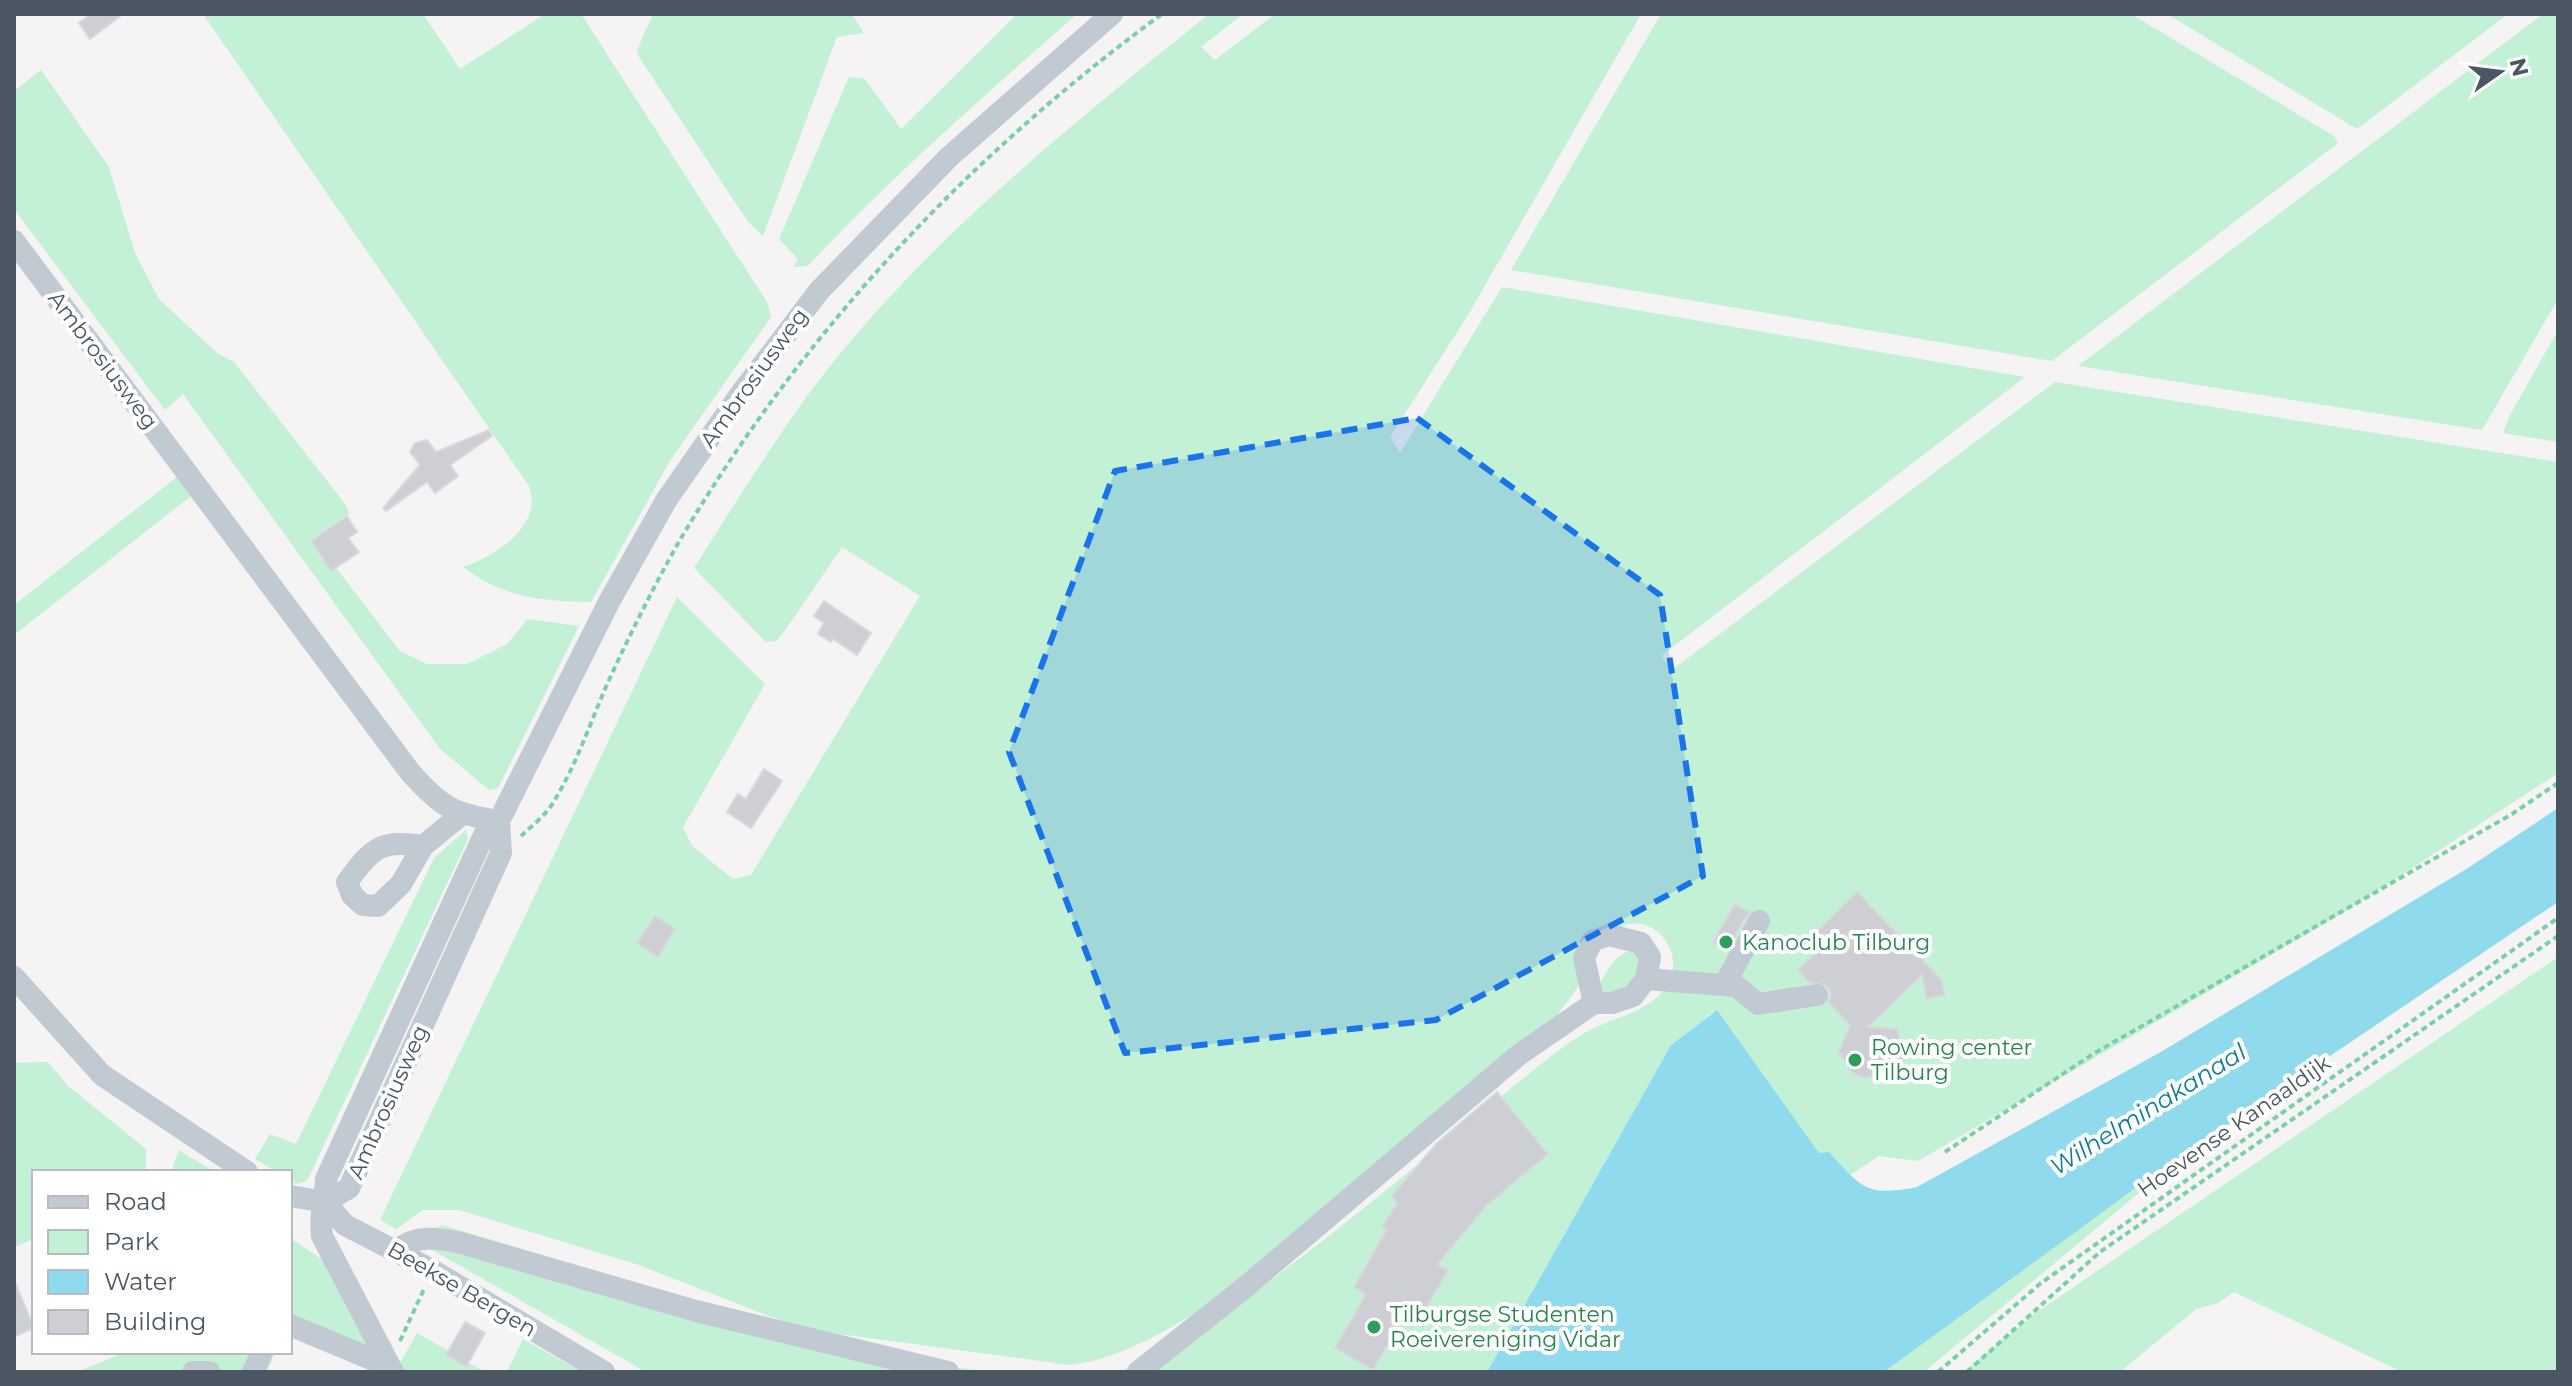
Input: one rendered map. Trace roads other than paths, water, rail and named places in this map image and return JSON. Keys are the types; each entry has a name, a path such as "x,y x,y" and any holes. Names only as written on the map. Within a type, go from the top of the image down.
{"street":[{"name":"Ambrosiusweg","path":"325,1202 326,1179 484,835 499,821 610,600 667,499 819,291 949,157 1112,14"},
{"name":"Ambrosiusweg","path":"14,241 410,772 437,802 461,815 499,821"},
{"path":"423,846 461,815"},
{"name":"Ambrosiusweg","path":"325,1202 349,1188 501,853 499,821"},
{"path":"1725,984 1759,921"},
{"path":"1138,1372 1221,1308 1520,1054 1594,1003 1612,1003 1633,996 1646,979 1650,957 1641,943 1609,935 1592,941 1584,958 1594,1003"},
{"path":"14,977 102,1075 244,1170"},
{"path":"1646,979 1736,986 1758,1004 1817,995"},
{"path":"292,1197 325,1202 319,1216 322,1236 391,1369"},
{"name":"Beekse Bergen","path":"325,1202 345,1225 432,1270 594,1369"},
{"path":"397,1251 405,1244 426,1239 451,1241 696,1311 948,1372"},
{"path":"292,1326 391,1369"},
{"path":"193,1372 209,1372"}],"water":[{"name":"Wilhelminakanaal","path":"2558,808 2558,902 2148,1179 1884,1372 1487,1372 1671,1045 1717,1010 1819,1153 1829,1152 1866,1187 1886,1191 1917,1187 2159,1053 2468,868"}],"place":[{"name":"Kanoclub Tilburg","path":"1726,942"},
{"name":"Rowing center Tilburg","path":"1855,1060"},
{"name":"Tilburgse Studenten Roeivereniging Vidar","path":"1374,1327"}]}
